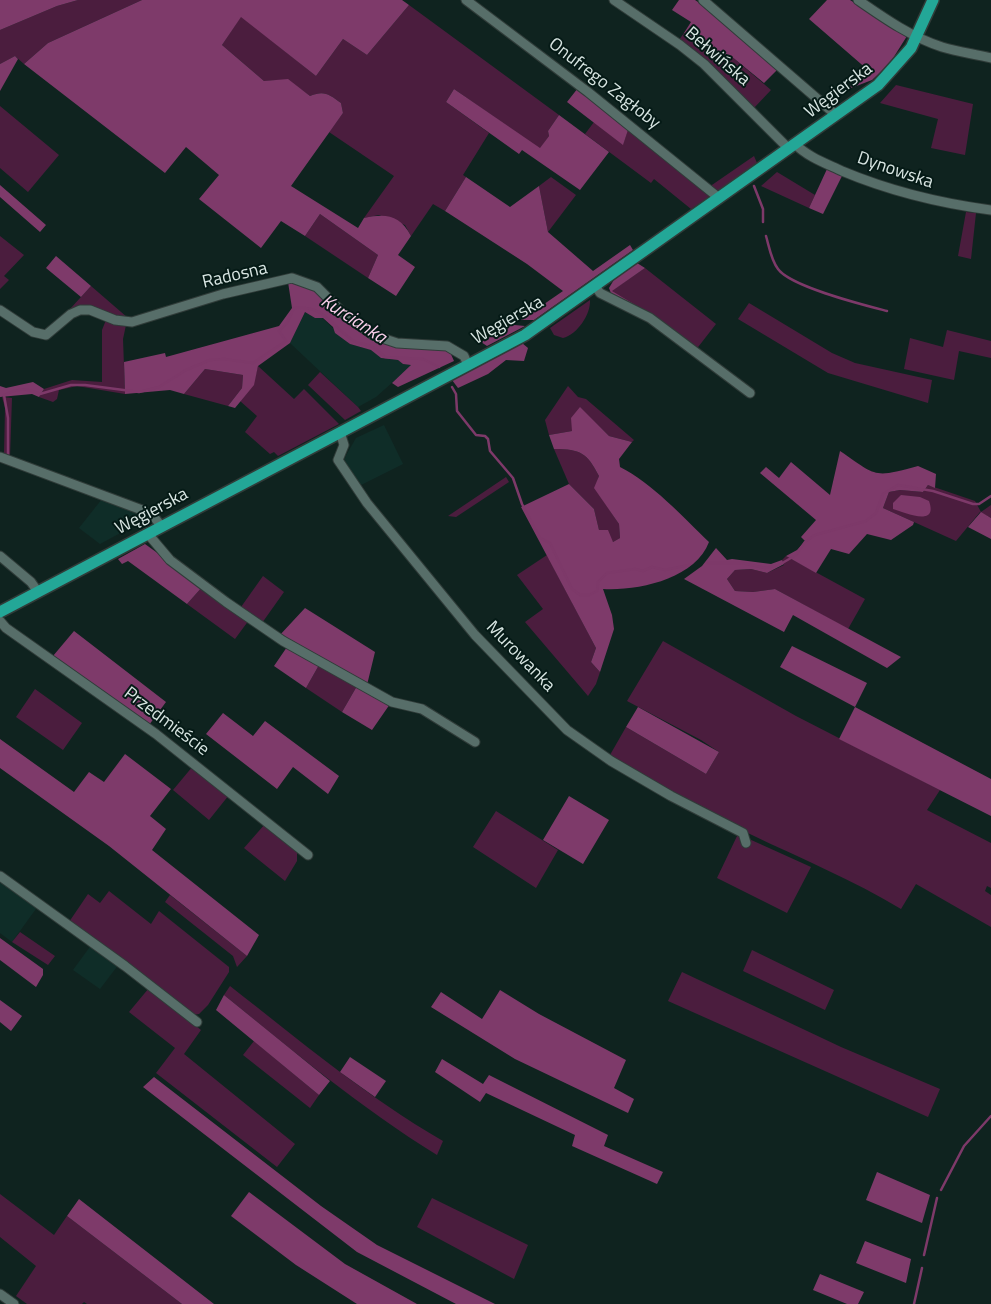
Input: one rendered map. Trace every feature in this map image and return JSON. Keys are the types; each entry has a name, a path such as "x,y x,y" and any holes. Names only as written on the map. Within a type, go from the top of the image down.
{"main road":[{"name":"Węgierska","path":"0,612 524,335 792,147 888,76 917,37 933,0"}],"street":[{"name":"Onufrego Zagłoby","path":"466,0 588,92 719,198"},
{"name":"Bełwińska","path":"614,0 666,34 704,64 792,147"},
{"path":"703,0 836,115"},
{"path":"858,0 889,22 917,37 943,48 991,58"},
{"name":"Dynowska","path":"792,147 816,159 893,190 934,202 991,210"},
{"name":"Radosna","path":"0,310 33,332 46,335 71,314 80,310 90,310 115,320 132,322 223,294 292,278 317,287 345,316 373,335 397,342 447,346 464,356 468,365"},
{"path":"596,286 600,293 650,318 750,393"},
{"name":"Murowanka","path":"340,432 344,446 338,460 367,503 475,635 567,730 612,761 671,796 743,833 746,843"},
{"path":"0,458 142,510 154,517 162,526"},
{"path":"148,534 170,560 226,602 283,641 392,702 422,709 475,742"},
{"path":"0,556 31,582 38,592"},
{"name":"Przedmieście","path":"0,621 6,628 115,703 308,855"},
{"path":"0,876 118,960 197,1022"},
{"path":"0,1294 10,1303"}],"shaded area":[{"path":"0,0 78,0 57,6 0,30"},
{"path":"78,0 142,0 48,43 24,64 15,56 0,64 0,30 57,6"},
{"path":"142,0 402,0 409,5 367,55 343,39 316,76 241,17 222,45 264,81 288,79 310,96 323,93 341,103 343,113 291,186 358,228 364,218 386,216 397,220 407,229 411,236 398,255 415,267 396,296 368,278 378,255 320,214 305,236 281,221 261,248 199,199 219,175 186,147 165,173 24,64 48,43"},
{"path":"679,0 695,0 710,10 777,70 764,83 731,56 711,52 684,33 691,22 672,10"},
{"path":"827,0 850,0 907,36 890,63 872,80 846,90 868,70 809,19"},
{"path":"409,5 559,115 548,131 549,136 540,149 454,89 446,102 489,133 463,175 466,177 445,211 433,204 411,236 405,225 379,215 364,218 394,176 329,132 343,113 341,103 323,93 310,96 288,80 264,81 222,45 241,16 316,76 343,39 367,55"},
{"path":"684,33 711,52 731,56 771,90 754,108 679,40"},
{"path":"15,56 18,59 0,91 0,64"},
{"path":"896,85 973,104 965,155 931,148 938,119 880,103"},
{"path":"578,88 629,127 623,145 567,102"},
{"path":"454,89 540,148 549,136 548,131 559,115 609,152 580,190 522,150 519,154 446,102"},
{"path":"0,106 59,155 28,192 0,168"},
{"path":"594,122 623,144 629,127 710,196 691,209 654,179 651,183 585,134"},
{"path":"754,156 757,163 715,193 709,187"},
{"path":"827,169 842,176 823,214 809,208"},
{"path":"777,172 815,195 809,208 761,186"},
{"path":"466,177 510,207 539,186 548,232 593,271 630,245 633,250 534,320 521,320 563,291 527,264 445,211"},
{"path":"551,177 576,195 548,232 539,186"},
{"path":"0,185 46,225 40,232 0,197"},
{"path":"966,212 976,213 971,259 958,256"},
{"path":"320,214 378,255 368,278 305,236"},
{"path":"0,236 24,255 4,276 9,280 0,289"},
{"path":"56,256 91,286 81,297 46,268"},
{"path":"637,263 645,268 612,291 637,306 612,296 609,288 615,278"},
{"path":"645,268 716,324 695,351 650,314 611,291"},
{"path":"288,282 301,283 312,288 331,303 358,330 377,342 398,346 440,349 450,352 454,361 398,387 392,383 411,365 403,364 398,360 381,358 371,350 350,344 335,333 333,327 323,318 315,318 305,312 290,343 258,366 254,385 235,408 228,406 242,388 243,375 205,369 184,394 170,390 125,394 124,362 165,353 166,357 279,326 292,308"},
{"path":"91,286 128,318 122,320 80,306 70,309"},
{"path":"590,300 586,317 573,333 563,338 554,335 550,328"},
{"path":"749,303 832,353 855,363 932,380 928,403 828,373 738,319"},
{"path":"305,312 315,318 322,318 350,344 372,350 381,358 398,360 403,364 412,365 376,397 358,407 290,343"},
{"path":"106,320 126,325 123,339 125,394 77,386 59,390 57,399 53,402 39,397 44,389 72,380 102,382 102,330"},
{"path":"493,323 525,326 487,346 481,342 503,330"},
{"path":"947,330 991,341 991,358 959,351 954,380 904,369 910,338 943,347"},
{"path":"522,343 528,348 524,361 506,360 488,374 458,388 452,380"},
{"path":"258,366 294,399 304,389 339,424 278,456 274,452 270,454 245,432 257,416 240,401 253,385"},
{"path":"205,369 243,375 242,388 228,406 184,394"},
{"path":"320,372 361,411 345,420 308,385"},
{"path":"33,382 44,389 39,397 32,394 0,397 0,386 6,388"},
{"path":"568,386 578,397 586,399 634,440 632,442 609,436 580,408 572,431 549,435 545,420"},
{"path":"2,397 12,398 10,457 4,454 5,408"},
{"path":"580,407 609,436 632,442 619,459 620,467 655,491 709,542 702,555 679,574 648,585 632,588 603,589 612,615 614,629 600,672 591,662 596,648 521,507 569,484 594,509 599,530 608,530 613,542 620,538 619,524 594,488 599,476 591,462 577,451 554,449 549,435 572,431 571,418"},
{"path":"384,425 403,464 359,486 344,459 356,438"},
{"path":"554,449 577,451 591,462 599,476 595,488 619,524 620,538 613,542 599,530 594,509 569,484"},
{"path":"840,451 876,473 892,472 918,466 936,474 935,488 928,485 923,492 900,490 889,492 883,508 914,522 913,525 891,540 867,534 849,554 831,549 816,573 786,556 797,550 805,541 801,537 816,520 760,473 766,467 779,478 791,462 830,495"},
{"path":"506,477 509,482 456,517 448,516"},
{"path":"928,485 975,501 981,512 991,505 991,518 980,512 956,541 883,508 889,492 900,490 923,492"},
{"path":"901,495 920,497 929,501 931,509 929,514 918,516 893,509 893,503"},
{"path":"102,499 150,517 100,544 79,528"},
{"path":"981,512 991,518 991,539 968,527"},
{"path":"145,544 203,586 187,604 128,561 122,564 118,559"},
{"path":"716,548 727,560 771,564 782,560 784,564 767,573 751,569 735,570 727,579 735,591 753,592 775,589 901,657 887,668 793,615 784,632 684,579 702,566"},
{"path":"547,555 596,648 591,662 600,672 596,684 588,696 525,622 543,609 517,575"},
{"path":"786,556 865,599 848,629 775,589 753,592 735,591 727,579 735,570 751,569 767,573 784,565 782,560"},
{"path":"263,576 284,592 262,623 241,607"},
{"path":"203,586 249,620 235,639 187,604"},
{"path":"305,608 375,652 367,685 279,636"},
{"path":"74,631 166,702 149,725 53,656"},
{"path":"663,641 796,716 940,790 927,810 991,843 991,888 987,886 985,891 991,895 991,927 916,884 901,909 846,879 716,817 610,755 626,727 706,774 719,752 701,740 627,701"},
{"path":"792,646 867,683 855,707 780,667"},
{"path":"287,647 319,665 306,688 274,666"},
{"path":"319,665 357,686 342,712 306,688"},
{"path":"357,686 390,704 372,730 342,712"},
{"path":"35,689 82,723 63,750 16,717"},
{"path":"638,707 719,752 706,774 626,727"},
{"path":"855,707 991,779 991,816 839,739"},
{"path":"223,713 253,736 265,721 339,776 328,794 293,767 277,789 206,734"},
{"path":"0,739 74,792 89,772 104,782 125,754 171,789 150,816 166,829 152,850 259,935 247,956 109,846 0,768"},
{"path":"193,766 229,795 209,820 173,790"},
{"path":"569,796 609,820 583,864 543,840"},
{"path":"496,811 558,850 536,888 473,847"},
{"path":"265,824 297,851 297,861 285,881 244,848"},
{"path":"738,834 811,867 787,913 717,878"},
{"path":"0,881 38,906 12,942 0,933"},
{"path":"109,891 151,924 159,911 229,967 229,972 208,1005 199,1014 192,1015 69,922 88,894 100,903"},
{"path":"170,895 247,956 237,967 233,956 165,902"},
{"path":"20,932 55,956 48,965 12,942"},
{"path":"0,938 43,969 43,975 36,987 0,960"},
{"path":"92,944 119,964 100,989 73,970"},
{"path":"752,950 834,990 825,1010 743,971"},
{"path":"682,972 841,1047 940,1089 928,1117 668,1001"},
{"path":"230,986 360,1087 443,1141 437,1155 354,1098 224,995"},
{"path":"149,988 201,1030 184,1054 295,1144 277,1167 156,1073 175,1048 129,1012"},
{"path":"500,990 539,1014 626,1060 614,1088 634,1099 628,1113 515,1059 431,1007 441,992 482,1019"},
{"path":"224,995 330,1081 319,1095 216,1010"},
{"path":"0,1000 22,1016 11,1031 0,1022"},
{"path":"254,1041 319,1095 310,1108 243,1055"},
{"path":"350,1057 386,1081 375,1097 340,1072"},
{"path":"442,1059 483,1084 489,1075 608,1135 604,1146 663,1172 657,1184 572,1146 575,1135 486,1093 480,1102 435,1072"},
{"path":"154,1077 321,1206 377,1245 495,1304 456,1304 357,1252 143,1087"},
{"path":"877,1172 930,1195 922,1223 866,1200"},
{"path":"249,1192 345,1264 417,1304 357,1304 296,1265 231,1216"},
{"path":"0,1194 54,1235 67,1216 182,1304 87,1304 84,1302 82,1304 27,1304 16,1296 36,1266 0,1237"},
{"path":"432,1198 528,1245 514,1279 417,1227"},
{"path":"79,1199 214,1304 182,1304 67,1216"},
{"path":"865,1241 911,1259 906,1283 856,1263"},
{"path":"820,1274 864,1292 858,1304 847,1304 813,1290"}],"waterway":[{"path":"754,186 763,209 763,222"},
{"path":"766,236 770,253 778,269 785,276 812,289 887,311"},
{"name":"Kurcianka","path":"4,395 22,390 40,394 71,385 139,392 159,387 186,370 210,360 224,359 253,363 286,341 279,331 287,323 294,308 305,308 321,313 354,341 373,347 385,357 423,359 439,367"},
{"name":"Kurcianka","path":"452,387 456,394 457,411 476,435 485,436 488,439 490,451 513,478 522,504 540,538 550,543 572,589 580,595 589,595 597,591 598,582 607,573 635,569 643,571 652,567 665,570 689,565"},
{"path":"4,395 8,418 8,454"},
{"name":"Kurcianka","path":"708,563 742,563 765,568 779,565 796,555 805,542 815,535 866,521 876,513 883,494 898,485 933,491 973,504 979,504 991,496"},
{"path":"941,1190 964,1146 991,1116"},
{"path":"924,1255 937,1198"},
{"path":"914,1304 922,1268"}]}
